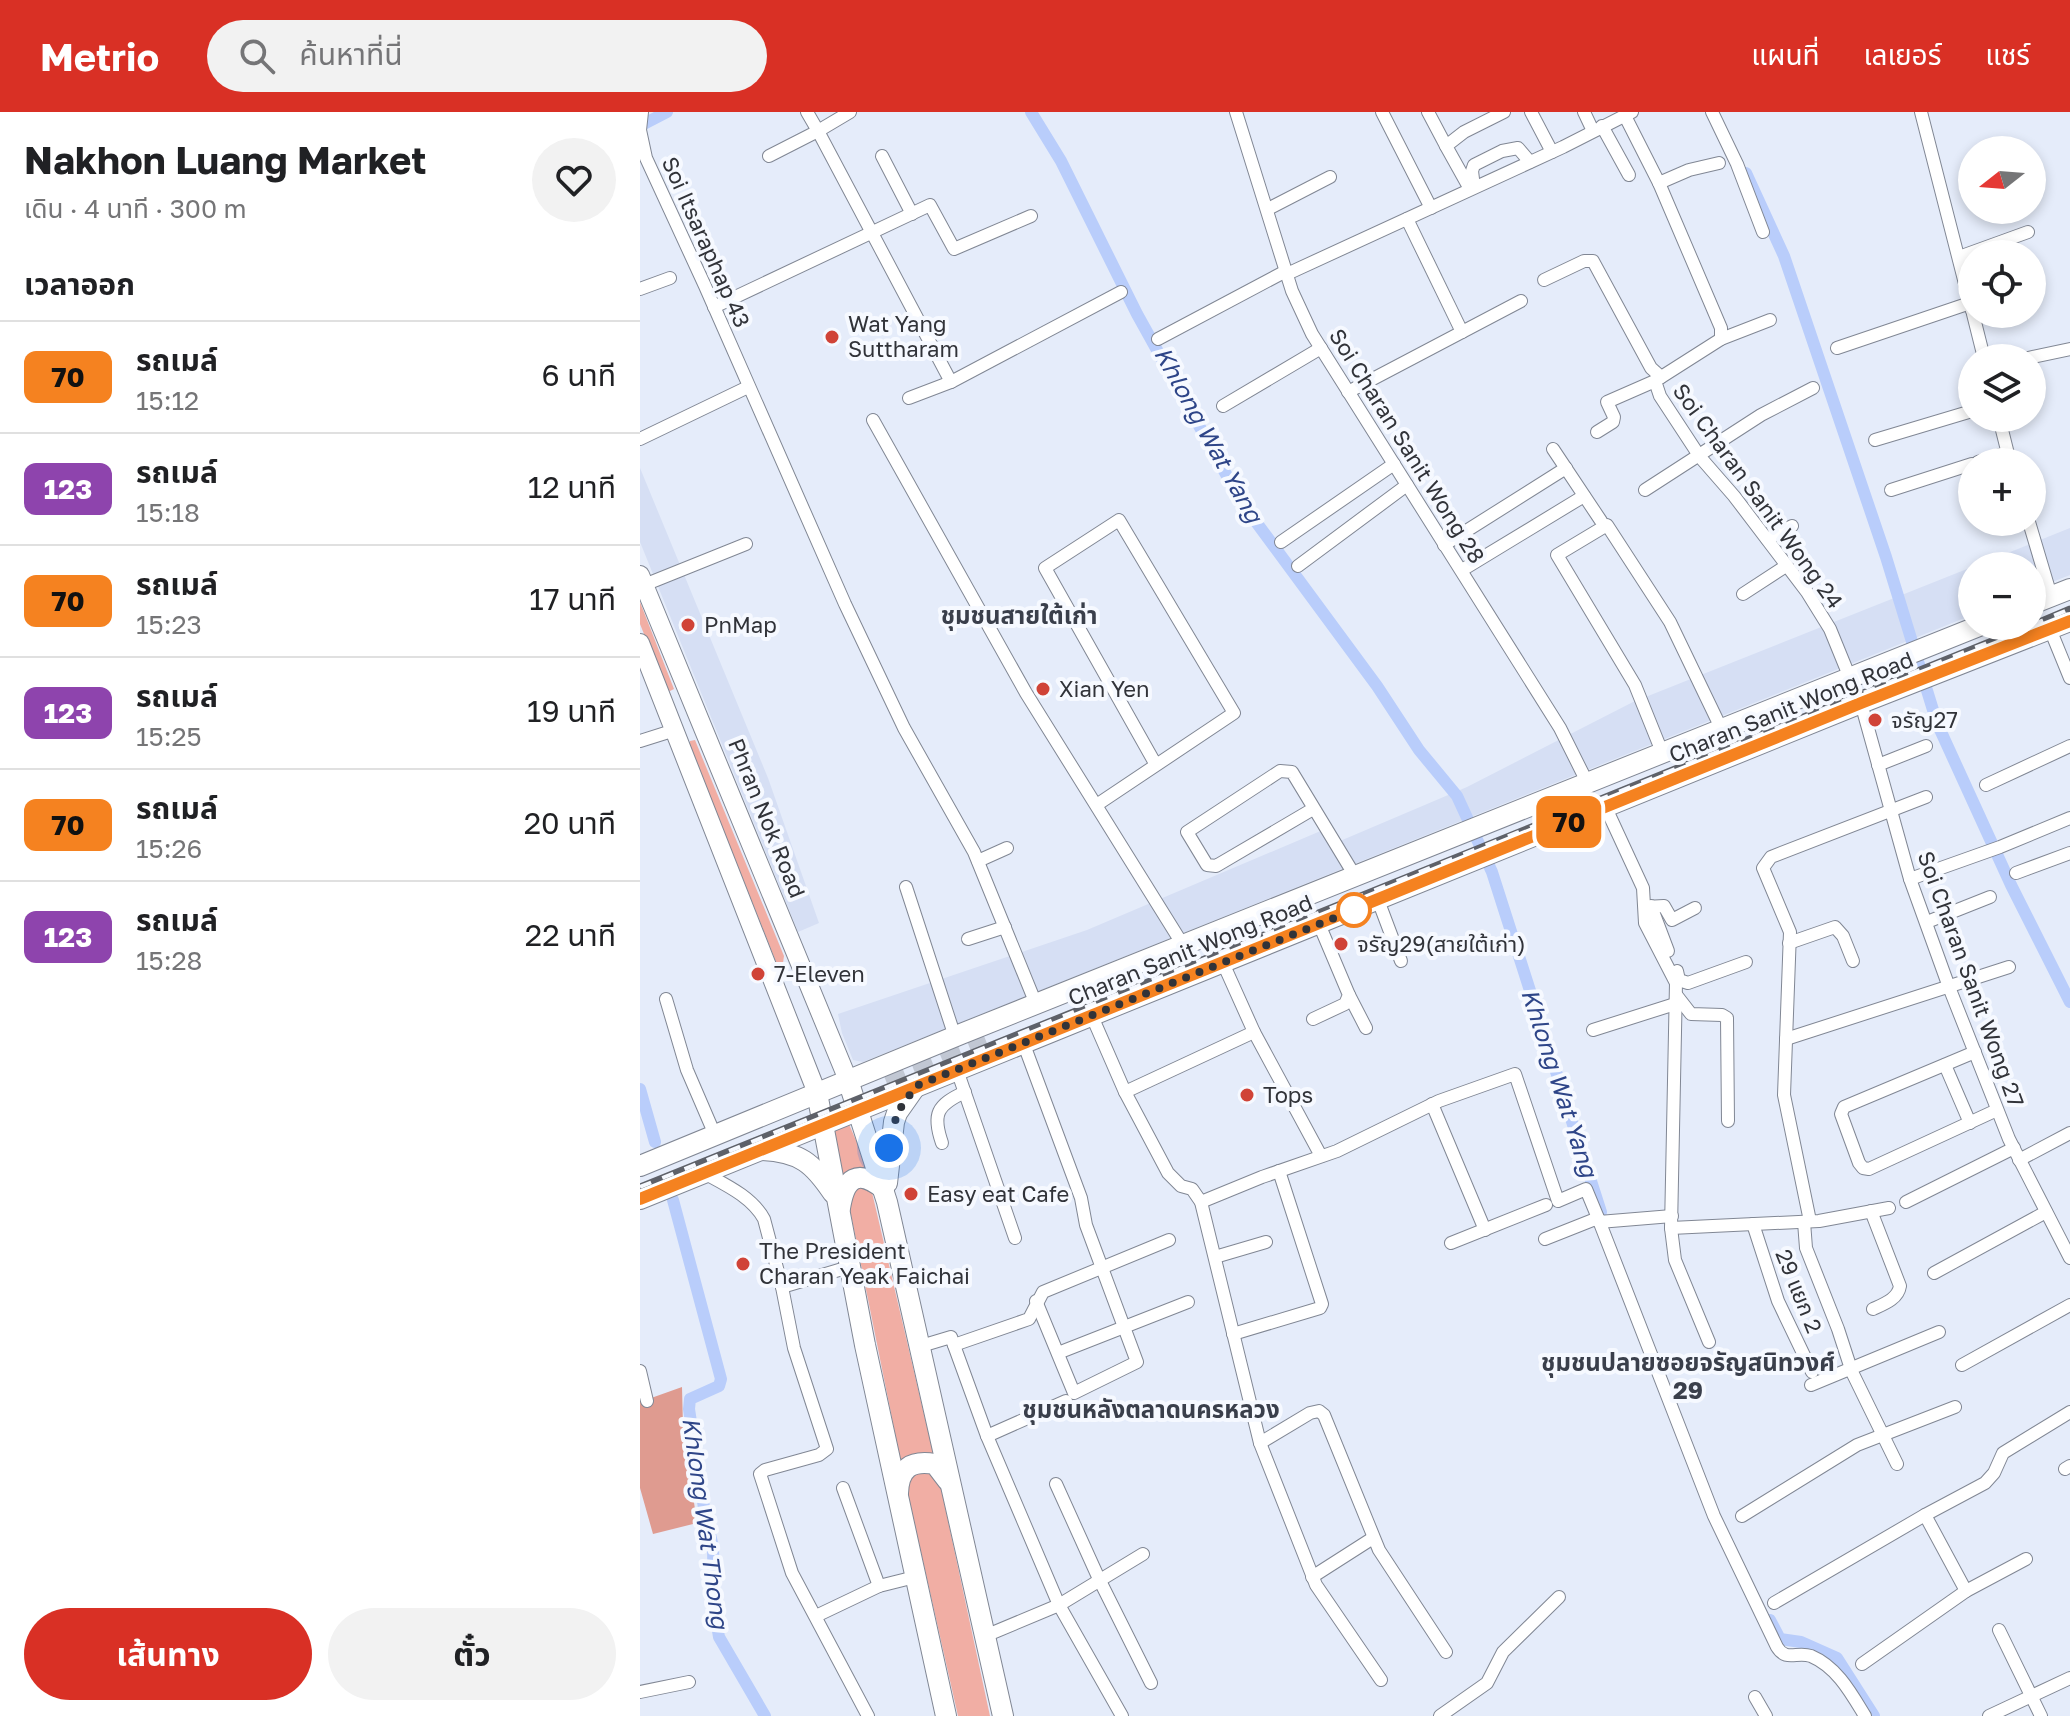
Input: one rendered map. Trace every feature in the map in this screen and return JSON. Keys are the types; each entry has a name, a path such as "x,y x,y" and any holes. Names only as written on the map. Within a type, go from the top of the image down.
{"main road":[{"name":"Phran Nok Road","path":"642,580 848,1080"},
{"name":"Charan Sanit Wong Road","path":"640,1166 711,1150 738,1159 2070,621"},
{"name":"Charan Sanit Wong Road","path":"640,1190 817,1093 1958,635"},
{"path":"640,643 817,1093 849,1267 946,1716"},
{"path":"1272,926 1380,866"},
{"path":"1272,926 1385,896"},
{"name":"Charan Sanit Wong Road","path":"987,1042 1272,926"},
{"path":"958,1035 949,1044 947,1054 964,1067"},
{"path":"848,1080 885,1194 1003,1716"},
{"path":"885,1194 891,1133 897,1113 916,1086"},
{"path":"711,1150 737,1133 743,1148 738,1159"},
{"name":"Charan Sanit Wong Road","path":"640,1175 711,1150"},
{"name":"Charan Sanit Wong Road","path":"640,1199 711,1150"},
{"path":"759,1150 801,1158 817,1171 838,1206"},
{"path":"838,1206 844,1189 853,1179 870,1180 885,1194"},
{"path":"898,1497 899,1479 913,1464 922,1462 935,1464 942,1469 952,1488"}],"street":[{"path":"807,112 951,382"},
{"path":"769,156 850,112"},
{"name":"Soi Charan Sanit Wong 28","path":"1236,112 1292,291 1321,348 1560,728 1587,782"},
{"path":"1382,112 1431,208"},
{"path":"1428,112 1472,188"},
{"path":"1446,146 1464,132 1504,112"},
{"path":"1531,112 1552,152"},
{"path":"1584,112 1629,175"},
{"path":"1712,112 1737,164 1763,232"},
{"path":"1921,112 1958,253"},
{"path":"1158,339 1286,272 1431,208 1628,114 1721,328 1721,339"},
{"name":"Soi Itsaraphap 43","path":"641,122 643,153 845,604 904,728 978,861 1036,1004"},
{"path":"1472,188 1474,165 1502,151 1518,148 1530,162"},
{"path":"882,156 912,214"},
{"path":"1659,183 1689,170 1719,163"},
{"path":"1268,209 1330,177"},
{"path":"714,307 931,206 954,249 1031,216"},
{"path":"1407,219 1462,332"},
{"path":"2006,240 2028,232"},
{"name":"Soi Charan Sanit Wong 24","path":"1544,280 1584,261 1593,261 1658,379 1654,387 1698,454 1807,592 1830,629 1850,678"},
{"path":"640,289 670,278"},
{"path":"909,398 951,382 1121,292"},
{"path":"1348,392 1521,301"},
{"path":"1837,348 1958,313"},
{"path":"1597,432 1613,422 1607,402 1658,379 1721,339 1770,320"},
{"path":"1223,406 1321,348"},
{"path":"2046,354 2070,349"},
{"path":"640,439 748,387"},
{"path":"1645,490 1761,415 1813,388"},
{"path":"1875,440 1958,415"},
{"path":"873,420 1026,693 1098,804 1183,945"},
{"path":"1553,449 1601,521"},
{"path":"1281,542 1394,464"},
{"path":"1444,545 1566,468"},
{"path":"1891,490 1958,468"},
{"path":"1298,566 1407,485"},
{"path":"1462,570 1584,496"},
{"path":"1098,804 1234,713 1119,520 1045,568 1156,765"},
{"path":"1662,752 1635,685 1557,555 1607,525 1676,633 1721,728"},
{"path":"1767,539 1792,526"},
{"path":"2033,536 2051,596"},
{"path":"642,580 746,544"},
{"path":"1743,594 1786,566"},
{"path":"2050,629 2070,678"},
{"name":"Soi Charan Sanit Wong 27","path":"1861,703 1910,879 1949,987 2016,1154 2070,1258"},
{"path":"640,741 675,730"},
{"path":"1878,765 1926,746"},
{"path":"1986,785 2070,746"},
{"path":"1313,809 1216,866 1207,865 1187,832 1286,770 1292,772 1355,876"},
{"path":"1897,1464 1851,1369 1806,1248 1807,1222 1784,1095 1790,932 1763,868 1767,861 1926,797"},
{"path":"1606,808 1643,888 1679,980 1684,984 1746,962"},
{"path":"1910,879 2070,818"},
{"path":"978,861 1007,848"},
{"path":"2016,873 2070,854"},
{"path":"906,887 958,1035"},
{"path":"1385,896 1401,961"},
{"path":"1927,922 1990,897"},
{"path":"1648,907 1664,906 1672,920 1695,908"},
{"path":"1648,907 1645,923 1676,983 1672,1222 1675,1260 1709,1342"},
{"path":"1834,914 1853,961"},
{"path":"1319,924 1366,1028"},
{"path":"968,939 1005,927"},
{"path":"1789,943 1839,928"},
{"path":"1223,963 1254,1032 1321,1156"},
{"path":"1786,1039 2009,967"},
{"path":"1313,1019 1345,1004 1349,995"},
{"path":"666,999 711,1150 743,1196 759,1209 764,1219 794,1348 827,1449 819,1455 760,1474 792,1573 868,1716"},
{"path":"1593,1030 1676,1000"},
{"path":"1676,1000 1691,1014 1722,1015 1727,1018 1728,1121"},
{"path":"1091,1014 1125,1092 1170,1177 1181,1186 1192,1189 1201,1202 1260,1443 1312,1577 1381,1680"},
{"path":"1125,1092 1254,1032"},
{"path":"1023,1042 1137,1362 1074,1393 1036,1301"},
{"path":"1975,1052 1844,1107 1841,1114 1859,1163 1869,1169 1997,1110"},
{"path":"1945,1065 1970,1123"},
{"path":"964,1067 965,1092 1015,1238"},
{"path":"1201,1202 1372,1135 1432,1104 1515,1074 1552,1203"},
{"path":"942,1143 935,1124 938,1113 949,1099 965,1092"},
{"path":"1432,1104 1485,1230"},
{"path":"1906,1202 2070,1133"},
{"path":"1233,1334 1320,1308 1322,1304 1279,1171"},
{"path":"1451,1243 1586,1189 1714,1516 1777,1647 1783,1655 1813,1657 1835,1672 1865,1716"},
{"path":"1545,1239 1599,1221 1616,1219 1753,1224 1807,1222 1889,1208"},
{"path":"1871,1211 1900,1286 1890,1302 1873,1309"},
{"path":"1934,1273 2046,1212"},
{"name":"29 แยก 2","path":"1753,1224 1778,1301 1812,1378 1851,1369"},
{"path":"954,1345 1029,1319 1043,1292 1169,1240"},
{"path":"1215,1257 1266,1242"},
{"path":"782,1287 849,1267"},
{"path":"1058,1353 1188,1302"},
{"path":"1962,1365 2070,1305"},
{"path":"1851,1369 1939,1332"},
{"path":"921,1346 951,1337 987,1436 1059,1605 1122,1716"},
{"path":"640,1371 647,1401"},
{"path":"987,1436 1066,1401"},
{"path":"1742,1516 1857,1445 1955,1407"},
{"path":"1260,1443 1310,1413 1319,1411 1324,1415 1373,1538 1446,1652"},
{"path":"1774,1603 1985,1483 1994,1473 2003,1453 2070,1412"},
{"path":"1056,1484 1151,1683"},
{"path":"843,1488 879,1586"},
{"path":"1925,1515 1966,1591"},
{"path":"1312,1577 1373,1538"},
{"path":"985,1636 1059,1605 1143,1554"},
{"path":"1862,1664 1966,1591 2026,1559"},
{"path":"816,1616 879,1586 915,1577"},
{"path":"1440,1716 1487,1683 1503,1652 1559,1597"},
{"path":"1999,1630 2041,1716"},
{"path":"1989,1716 2070,1678"},
{"path":"640,1692 689,1682"},
{"path":"1755,1697 1766,1716"}],"shaded area":[{"path":"640,468 768,778 819,923 798,932 640,542"},
{"path":"2070,528 2070,575 2046,584 2046,552 2010,552"},
{"path":"1958,573 1958,621 863,1062 853,1060 838,1014 1087,930 1330,827 1340,841 1467,787 1633,702"},
{"path":"640,602 674,689 670,691 666,689 640,624"},
{"path":"695,740 784,956 783,963 778,967 690,746 690,741"},
{"path":"848,1122 868,1168 843,1178 832,1134 834,1126"},
{"path":"854,1186 871,1188 934,1457 901,1463 849,1205"},
{"path":"682,1387 683,1427 697,1523 653,1534 640,1488 640,1402"},
{"path":"923,1469 939,1479 990,1716 958,1716 906,1486 911,1473"}],"waterway":[{"name":"Khlong Wat Yang","path":"640,126 667,112"},
{"name":"Khlong Wat Yang","path":"1031,112 1061,161 1137,314 1242,503 1377,686 1419,750 1457,796 1492,872 1601,1212"},
{"path":"1746,173 1784,256 1886,557 1937,723 2011,885 2070,1002"},
{"name":"Khlong Wat Thong","path":"640,1089 655,1142"},
{"name":"Khlong Wat Thong","path":"673,1200 721,1379 719,1386 690,1399 689,1409 713,1547 714,1607 719,1637 765,1716"},
{"name":"Khlong Wat Yang","path":"1770,1620 1780,1639 1801,1642 1837,1658 1874,1716"}],"tunnel":[{"path":"884,1076 984,1036"}],"railway":[{"path":"2046,619 2070,609"},
{"path":"640,1187 1994,640"}],"bus line":[{"name":"70","path":"640,1199 2070,621"}],"place":[{"name":"Wat Yang Suttharam","path":"832,337"},
{"name":"PnMap","path":"688,625"},
{"name":"Xian Yen","path":"1043,689"},
{"name":"จรัญ27","path":"1875,720"},
{"name":"จรัญ29(สายใต้เก่า)","path":"1341,944"},
{"name":"7-Eleven","path":"758,974"},
{"name":"Tops","path":"1247,1095"},
{"name":"Easy eat Cafe","path":"911,1194"},
{"name":"The President Charan Yeak Faichai","path":"743,1264"}],"district":[{"name":"ชุมชนสายใต้เก่า","path":"1019,616"},
{"name":"ชุมชนปลายซอยจรัญสนิทวงศ์ 29","path":"1688,1377"},
{"name":"ชุมชนหลังตลาดนครหลวง","path":"1151,1410"}],"route":[{"path":"889,1148 897,1113 916,1086 1354,910"}]}
